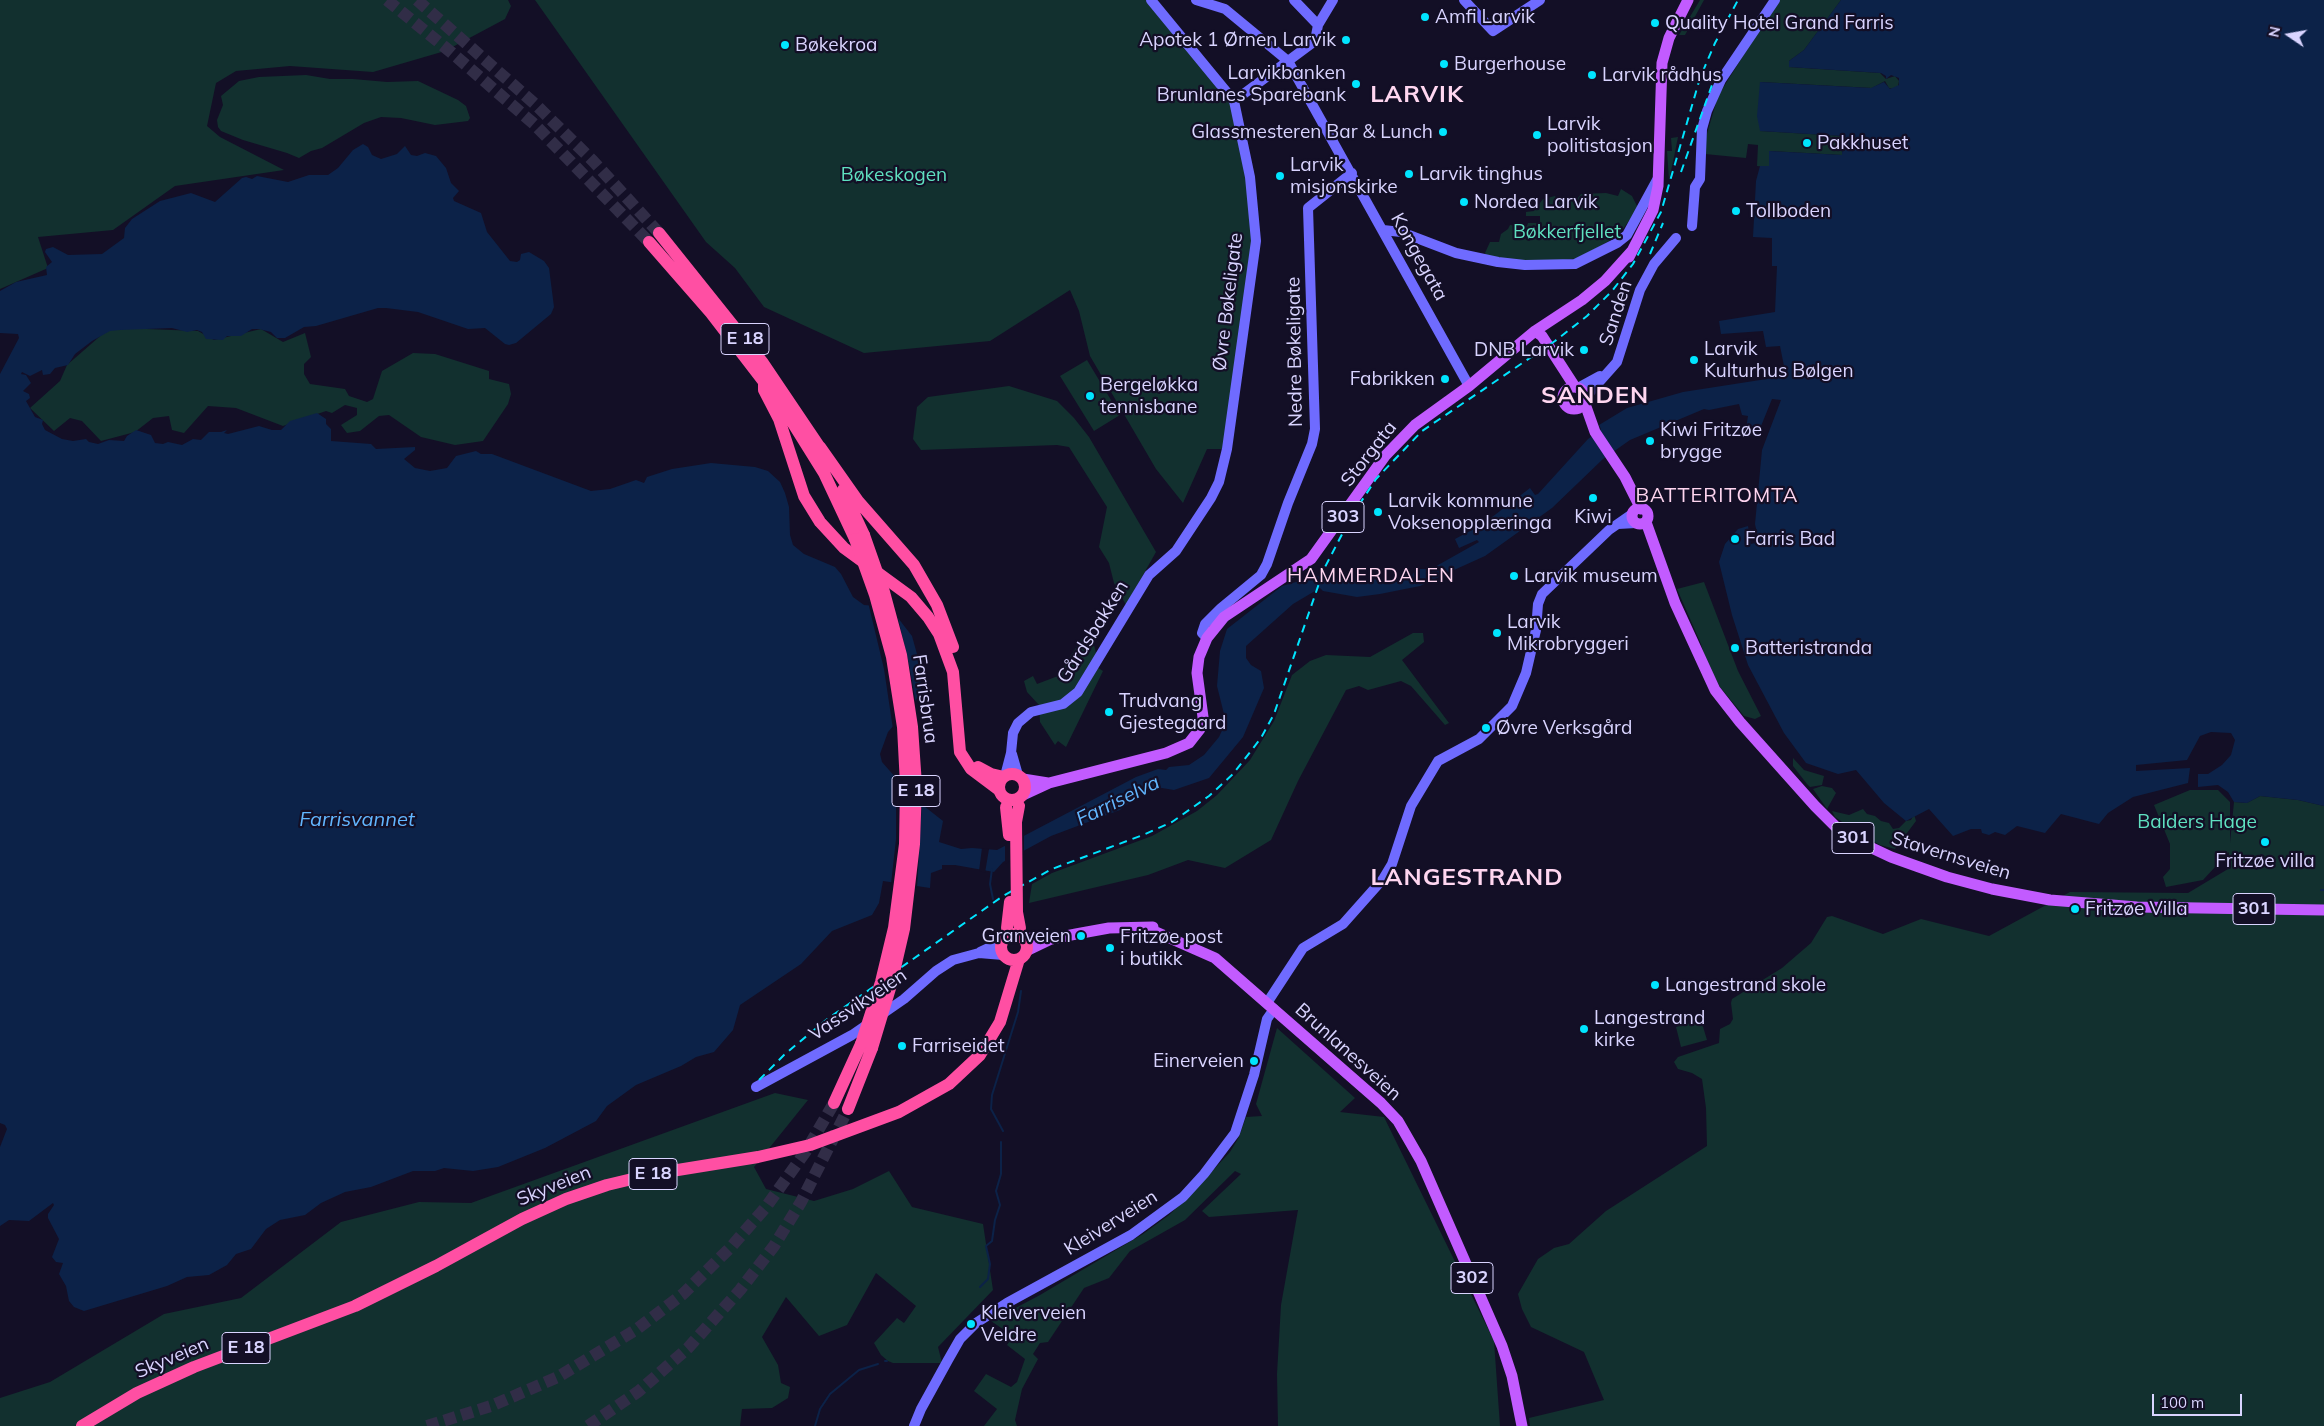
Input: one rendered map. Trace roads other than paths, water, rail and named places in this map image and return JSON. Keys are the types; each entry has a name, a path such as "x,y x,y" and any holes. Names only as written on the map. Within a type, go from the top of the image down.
{"highway":[{"name":"E 18","path":"859,537 796,426 764,380 687,284 654,238 764,363 858,501 904,550 930,592 946,625 956,658 961,690 965,747 976,766 1015,789"},
{"name":"E 18","path":"764,380 764,390 780,419 804,496 820,522 844,548 911,597 937,630 947,652 953,672 960,752 970,769 1015,789"},
{"name":"E 18","path":"820,446 843,488 859,537"},
{"name":"Farrisbrua","path":"859,537 892,657 903,727 906,785 905,844 894,928 866,1046"},
{"name":"E 18","path":"1004,956 1000,949 1013,935 1010,900 1015,789"},
{"name":"E 18","path":"1013,935 1026,943 1022,955"},
{"path":"1004,956 1010,960 1022,955"},
{"name":"Skyveien","path":"82,1426 137,1393 170,1377 310,1325 363,1302 436,1266 522,1219 566,1199 607,1185 653,1174 758,1157 810,1145 899,1112 938,1091 974,1063 997,1028 1010,984 1022,955"},
{"name":"Skyveien","path":"1004,956 1010,984"},
{"name":"E 18","path":"834,1103 866,1046"},
{"name":"E 18","path":"848,1109 866,1046"}],"main road":[{"name":"Storgata","path":"1015,789 1051,782 1166,753 1180,748 1193,739 1200,729 1203,717 1198,667 1201,650 1207,638 1224,617 1311,560 1398,440 1415,425 1538,335 1605,281 1632,251 1650,217 1650,202 1658,178 1662,63 1666,47 1688,0"},
{"name":"Storgata","path":"1676,23 1694,0"},
{"name":"301","path":"1538,335 1573,389 1582,391 1582,402 1570,408 1565,404 1563,397 1573,389"},
{"name":"Stavernsveien","path":"1582,402 1595,432 1612,458 1705,672 1722,701 1836,827 1864,845 1905,863 1992,889 2050,900 2137,907 2324,910"},
{"name":"Brunlanesveien","path":"1013,935 1051,939 1109,928 1147,928 1163,929 1185,937 1203,947 1205,952 1230,969 1387,1108 1412,1143 1502,1346 1514,1385 1522,1426"},
{"name":"Brunlanesveien","path":"1022,955 1051,939"}],"street":[{"name":"Øvre Bøkeligate","path":"1151,0 1234,101 1250,177 1256,242 1227,450 1215,490 1176,551 1165,561"},
{"name":"Kongegata","path":"1199,0 1225,9 1288,61 1384,230 1469,386"},
{"path":"1294,0 1318,26"},
{"path":"1234,101 1315,42 1318,26 1333,0"},
{"path":"1464,0 1494,31 1540,0"},
{"path":"1692,226 1695,187 1700,179 1702,129 1707,111 1721,80 1775,0"},
{"name":"Nedre Bøkeligate","path":"1207,638 1202,633 1205,624 1264,571 1312,444 1315,429 1308,208 1352,173"},
{"path":"1384,230 1401,232 1456,253 1498,262 1525,265 1575,264 1616,244 1626,235 1650,202"},
{"name":"Sanden","path":"1582,402 1621,356 1640,290 1654,264 1676,238"},
{"name":"Sanden","path":"1573,389 1606,373"},
{"name":"Kleiverveien","path":"914,1426 921,1409 960,1339 976,1323 1007,1303 1131,1235 1183,1197 1204,1174 1235,1133 1254,1075 1270,1006 1303,948 1343,924 1373,893 1392,865 1411,806 1438,761 1479,739 1507,713 1519,694 1534,638 1538,604 1542,594 1598,540 1618,524 1638,517"},
{"name":"Gårdsbakken","path":"1015,789 1011,753 1013,733 1022,718 1031,712 1064,704 1078,692 1149,575 1165,561"},
{"name":"Vassvikveien","path":"979,953 1013,935"},
{"name":"Vassvikveien","path":"756,1087 852,1035 904,999 949,962 965,955 979,953 1004,956"}],"water":[{"path":"1841,0 2324,0 2324,806 2298,800 2260,796 2247,803 2234,802 2228,792 2218,785 2198,787 2198,774 2208,774 2222,765 2231,755 2235,740 2231,733 2211,732 2200,736 2187,760 2136,765 2136,771 2190,768 2188,783 2133,797 2108,813 2099,824 2061,814 2045,833 2017,826 2005,835 1995,832 1989,835 1982,833 1981,829 1971,829 1953,836 1929,809 1906,821 1884,803 1856,770 1838,774 1806,763 1784,733 1748,665 1732,615 1719,562 1725,544 1738,529 1748,526 1751,544 1759,542 1755,524 1762,450 1781,400 1772,399 1757,436 1745,435 1748,416 1742,415 1739,404 1709,410 1704,409 1630,440 1603,459 1552,508 1485,556 1420,586 1357,597 1323,591 1320,588 1293,604 1246,646 1246,658 1251,665 1261,671 1264,688 1243,737 1209,778 1174,790 1162,788 1142,793 1120,810 1051,836 1003,862 994,872 955,865 942,865 942,869 931,873 930,888 883,881 879,903 872,915 832,931 801,964 740,1005 733,1030 714,1052 696,1057 681,1066 636,1085 607,1106 596,1121 545,1148 498,1167 473,1171 444,1168 435,1171 413,1171 371,1187 345,1192 321,1203 305,1215 280,1220 266,1229 251,1249 236,1254 227,1265 209,1275 187,1277 167,1286 84,1311 74,1307 69,1301 66,1286 59,1274 63,1263 56,1262 52,1257 59,1239 48,1218 48,1214 54,1205 53,1203 29,1221 9,1220 0,1226 0,1147 7,1129 5,1125 0,1123 0,374 19,338 18,334 0,333 0,291 16,282 47,275 46,267 52,262 45,252 46,249 53,247 68,255 102,254 124,238 125,228 132,219 160,201 191,193 215,202 242,178 246,177 252,179 257,176 288,182 309,175 328,175 338,168 353,150 363,144 368,147 372,155 381,159 397,154 405,146 411,155 417,156 425,153 436,156 446,168 451,183 459,191 453,198 454,201 481,213 487,232 510,261 517,262 520,260 521,254 529,252 544,261 549,268 554,307 551,314 516,343 505,344 485,328 468,329 418,312 386,308 378,308 316,326 304,327 285,338 277,338 271,332 259,329 252,329 241,336 227,336 223,340 206,339 202,332 197,330 187,332 172,328 110,331 92,341 75,354 68,365 55,368 50,374 43,375 42,370 30,376 22,372 21,374 26,375 31,383 23,391 29,394 30,398 26,401 35,417 43,420 42,424 45,430 62,439 73,441 86,439 89,442 98,444 109,440 124,441 127,436 136,430 151,435 155,443 163,444 168,442 182,445 193,439 201,440 209,432 227,430 224,433 228,434 259,426 272,430 281,430 290,421 317,413 326,419 326,424 331,429 331,441 371,444 376,449 415,447 415,450 404,459 415,468 430,471 447,468 456,456 476,451 481,454 492,454 591,491 610,489 636,480 644,483 647,477 672,469 711,463 755,467 768,471 780,482 785,493 789,507 790,535 793,545 804,554 835,567 841,574 853,597 864,605 877,606 898,618 912,636 920,665 921,690 916,700 888,732 880,754 882,762 896,778 896,784 943,821 939,842 961,849 997,850 1136,777 1158,769 1166,770 1169,767 1189,765 1204,755 1219,737 1226,722 1217,686 1220,651 1227,629 1282,586 1317,576 1355,581 1379,579 1398,582 1411,577 1416,569 1431,569 1479,542 1477,540 1459,548 1455,539 1483,524 1530,488 1535,495 1538,494 1588,439 1601,429 1599,425 1627,408 1683,392 1786,376 1780,346 1766,347 1763,331 1721,334 1719,321 1775,312 1777,266 1772,266 1772,238 1753,237 1756,181 1760,166 1769,166 1769,151 1842,155 1843,136 1760,131 1757,116 1760,82 1871,88 1884,82 1890,89 1899,85 1899,78 1891,75 1886,79 1886,76 1881,73 1789,67 1789,61 1804,50"}],"waterway":[{"path":"992,869 990,884 993,899"},
{"path":"1003,1131 991,1109 992,1095 1018,1012 1021,991"},
{"path":"980,1287 988,1279 990,1264 986,1246 992,1241 995,1220 1000,1205 996,1191 1001,1174 1001,1142"},
{"path":"815,1426 820,1409 830,1394 859,1370 878,1364"}],"tunnel":[{"path":"387,0 534,124 649,242"},
{"path":"417,0 535,104 593,161 659,233"},
{"path":"427,1426 491,1406 558,1377 637,1329 683,1294 731,1247 766,1207 806,1151 834,1103"},
{"path":"588,1426 639,1391 688,1348 740,1290 774,1246 801,1202 848,1109"}],"railway":[{"path":"759,1080 785,1054 826,1020 1003,896 1052,869 1143,835 1172,822 1209,796 1233,774 1261,738 1274,714 1324,569 1351,517 1376,479 1422,431 1555,341 1587,316 1612,291 1633,264 1661,212 1700,78 1715,43 1738,0"},
{"path":"1681,172 1712,85"},
{"path":"1650,254 1663,223"}],"place":[{"name":"Amfi Larvik","path":"1425,17"},
{"name":"Quality Hotel Grand Farris","path":"1655,23"},
{"name":"Apotek 1 Ørnen Larvik","path":"1346,40"},
{"name":"Bøkekroa","path":"785,45"},
{"name":"Burgerhouse","path":"1444,64"},
{"name":"Larvik rådhus","path":"1592,75"},
{"name":"Larvikbanken Brunlanes Sparebank","path":"1356,84"},
{"name":"Glassmesteren Bar & Lunch","path":"1443,132"},
{"name":"Larvik politistasjon","path":"1537,135"},
{"name":"Pakkhuset","path":"1807,143"},
{"name":"Larvik tinghus","path":"1409,174"},
{"name":"Larvik misjonskirke","path":"1280,176"},
{"name":"Nordea Larvik","path":"1464,202"},
{"name":"Tollboden","path":"1736,211"},
{"name":"DNB Larvik","path":"1584,350"},
{"name":"Larvik Kulturhus Bølgen","path":"1694,360"},
{"name":"Fabrikken","path":"1445,379"},
{"name":"Bergeløkka tennisbane","path":"1090,396"},
{"name":"Kiwi Fritzøe brygge","path":"1650,441"},
{"name":"Kiwi","path":"1593,498"},
{"name":"Larvik kommune Voksenopplæringa","path":"1378,512"},
{"name":"Farris Bad","path":"1735,539"},
{"name":"Larvik museum","path":"1514,576"},
{"name":"Larvik Mikrobryggeri","path":"1497,633"},
{"name":"Batteristranda","path":"1735,648"},
{"name":"Trudvang Gjestegaard","path":"1109,712"},
{"name":"Øvre Verksgård","path":"1486,728"},
{"name":"Fritzøe villa","path":"2265,842"},
{"name":"Fritzøe Villa","path":"2075,909"},
{"name":"Granveien","path":"1081,936"},
{"name":"Fritzøe post i butikk","path":"1110,948"},
{"name":"Langestrand skole","path":"1655,985"},
{"name":"Langestrand kirke","path":"1584,1029"},
{"name":"Farriseidet","path":"902,1046"},
{"name":"Einerveien","path":"1254,1061"},
{"name":"Kleiverveien Veldre","path":"971,1324"}],"district":[{"name":"LARVIK","path":"1417,95"},
{"name":"SANDEN","path":"1595,396"},
{"name":"BATTERITOMTA","path":"1717,496"},
{"name":"HAMMERDALEN","path":"1371,576"},
{"name":"LANGESTRAND","path":"1467,878"}],"park label":[{"name":"Bøkeskogen","path":"894,175"},
{"name":"Bøkkerfjellet","path":"1567,232"},
{"name":"Balders Hage","path":"2197,822"}],"water label":[{"name":"Farriselva","path":"1118,801"},
{"name":"Farrisvannet","path":"357,820"}]}
